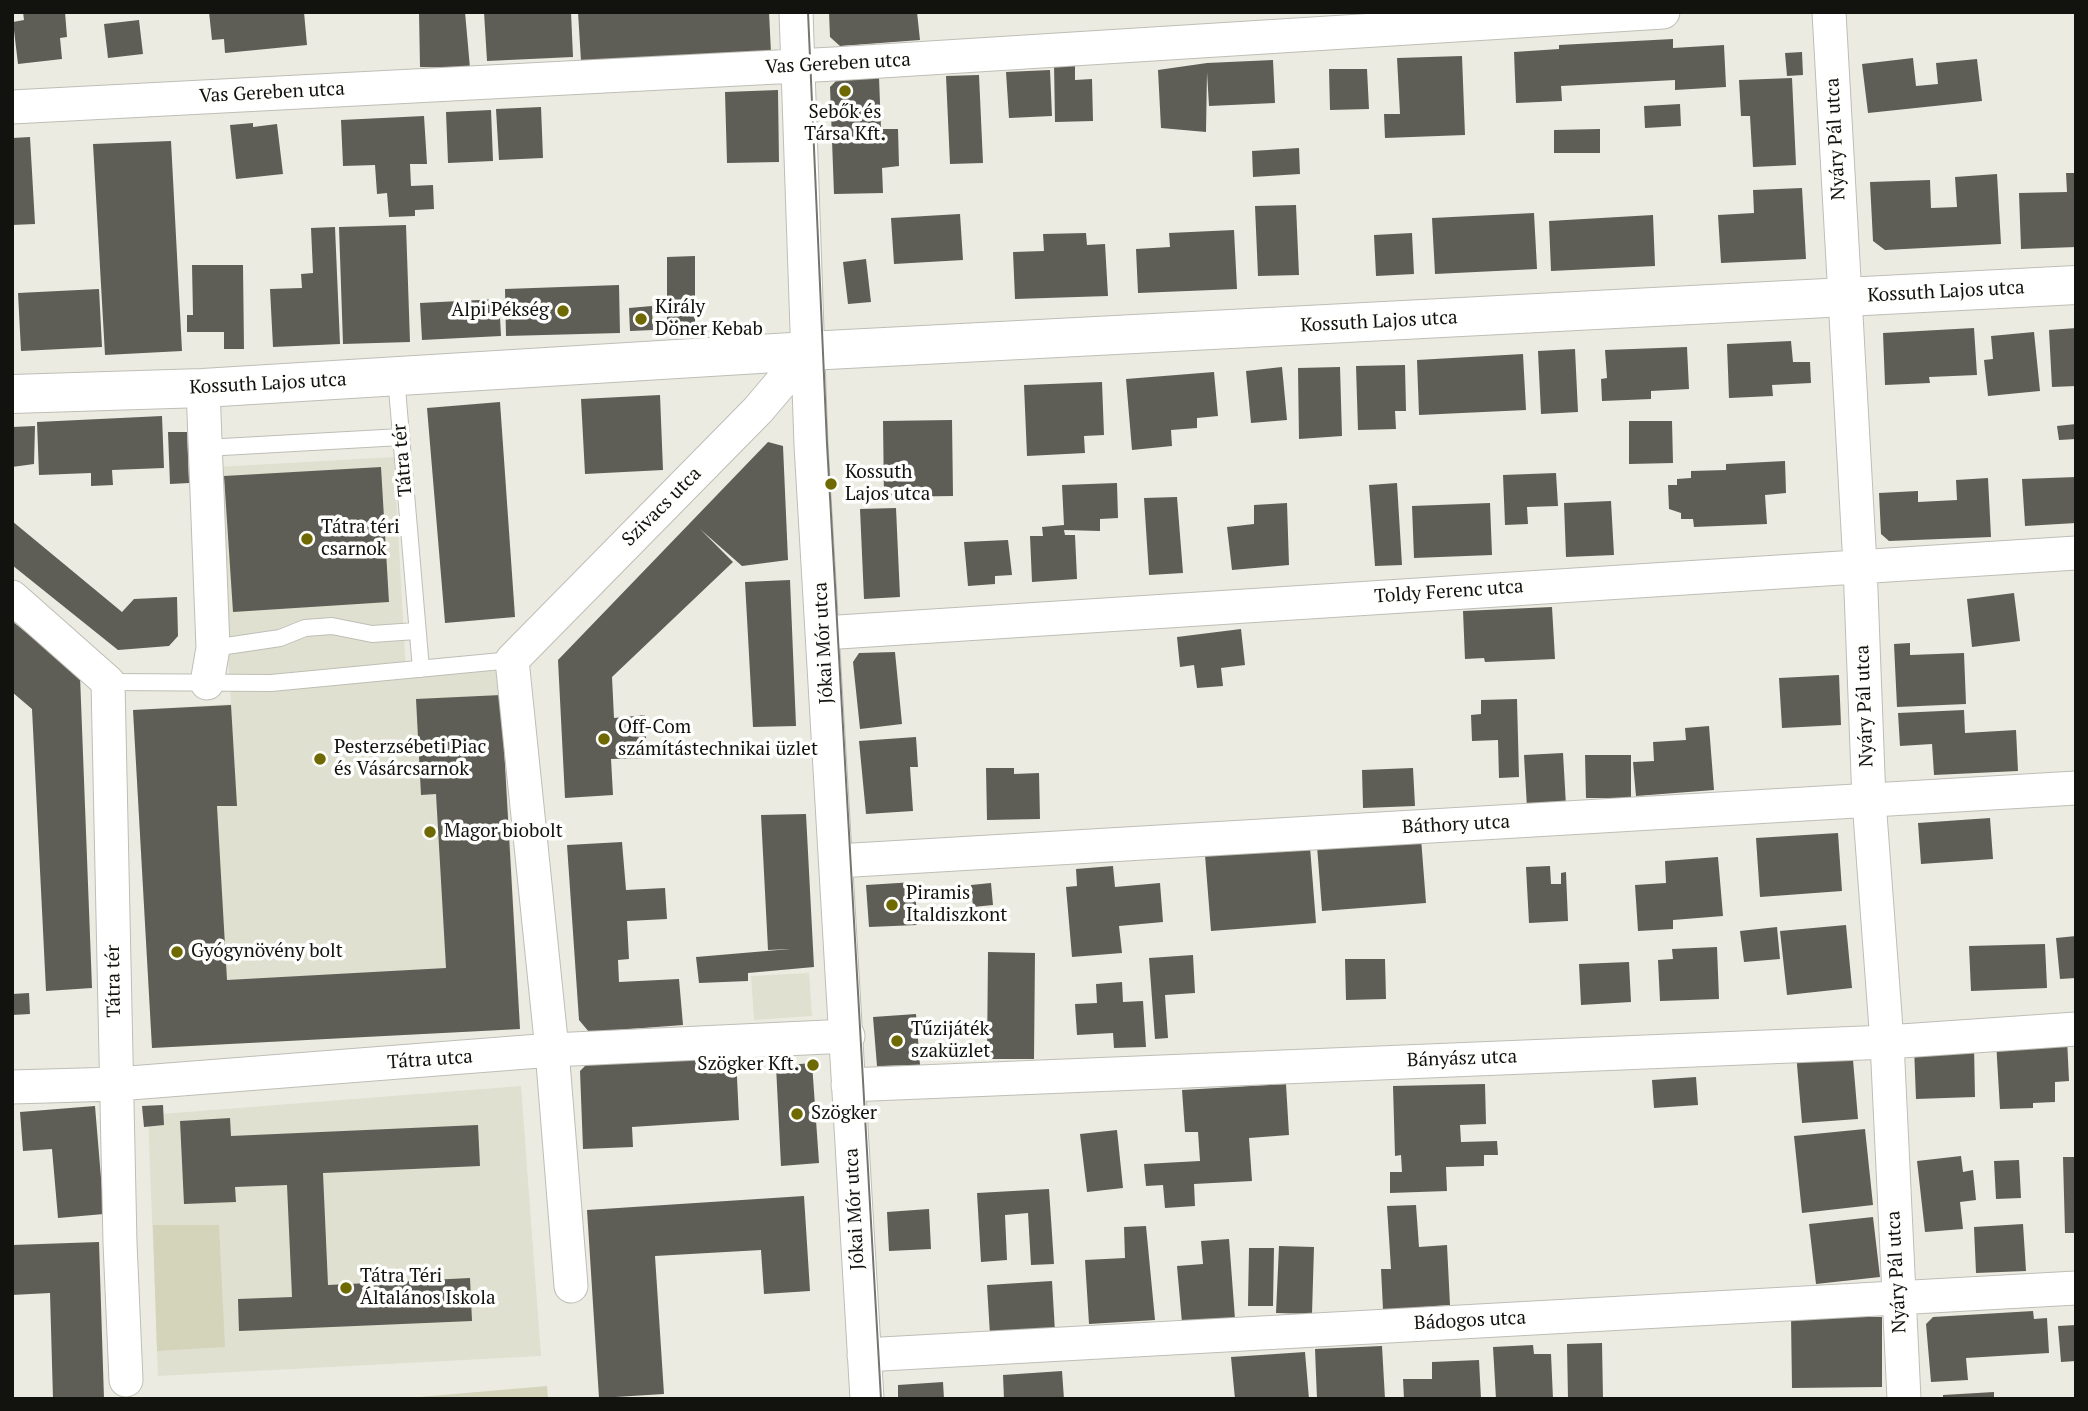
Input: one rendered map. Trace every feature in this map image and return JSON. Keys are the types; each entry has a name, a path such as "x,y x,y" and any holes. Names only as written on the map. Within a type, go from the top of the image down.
{"street":[{"name":"Jókai Mór utca","path":"796,12 808,351 867,1399"},
{"name":"Vas Gereben utca","path":"12,107 799,65 1663,12"},
{"name":"Nyáry Pál utca","path":"1829,12 1860,565 1869,801 1887,1042 1904,1399"},
{"name":"Kossuth Lajos utca","path":"12,394 203,388 808,351 2076,285"},
{"name":"Szivacs utca","path":"512,660 758,410 808,351"},
{"path":"203,388 214,648 207,683"},
{"name":"Toldy Ferenc utca","path":"823,633 2076,553"},
{"path":"12,597 108,682"},
{"path":"512,660 552,1050 571,1286"},
{"name":"Tátra tér","path":"108,682 126,1380"},
{"name":"Báthory utca","path":"836,861 2076,788"},
{"name":"Bányász utca","path":"848,1085 1887,1042 2076,1029"},
{"path":"12,1087 117,1084 174,1093 523,1067 552,1050 848,1036"},
{"name":"Bádogos utca","path":"864,1355 2076,1288"}],"lane":[{"name":"Tátra tér","path":"396,377 421,669"},
{"path":"205,448 401,437"},
{"path":"214,648 280,638 305,628 331,626 372,634 416,631"},
{"path":"108,682 271,683 512,660"}],"shaded area":[{"name":"Pesterzsébeti Piac és Vásárcsarnok","path":"394,457 406,672 501,667 520,1029 152,1048 133,710 231,704 216,467"},
{"name":"Szögker Kft.","path":"809,973 812,1016 754,1020 751,976"},
{"name":"Tátra Téri Általános Iskola","path":"521,1086 541,1356 158,1376 148,1115"},
{"path":"153,1225 219,1225 225,1347 157,1351"},
{"path":"547,1386 548,1399 396,1399"}],"building":[{"path":"23,12 65,12 67,37 60,38 62,59 18,64 13,22 24,20"},
{"path":"209,12 304,12 307,45 225,53 224,39 212,40"},
{"path":"419,12 465,12 470,68 420,67"},
{"path":"484,12 571,12 573,57 487,61"},
{"path":"578,12 769,12 771,53 581,61"},
{"path":"829,12 917,12 920,40 840,46 830,37"},
{"path":"139,20 143,54 108,58 104,24"},
{"path":"1673,39 1673,48 1724,45 1726,87 1675,90 1675,80 1561,86 1562,101 1516,103 1514,52 1559,49 1559,45"},
{"path":"1802,52 1803,75 1787,76 1785,53"},
{"path":"1462,56 1465,135 1385,138 1384,114 1400,114 1397,58"},
{"path":"1913,58 1916,86 1938,84 1936,63 1977,59 1982,101 1868,113 1862,64"},
{"path":"1273,60 1275,103 1209,106 1207,72 1206,132 1161,128 1158,70 1207,63"},
{"path":"1054,63 1075,63 1075,80 1092,79 1093,121 1055,122"},
{"path":"1329,69 1367,69 1369,109 1330,110"},
{"path":"1050,70 1052,116 1009,118 1006,72"},
{"path":"979,75 983,163 950,164 946,76"},
{"path":"879,77 881,129 898,129 899,166 882,168 883,193 834,194 830,87 839,78"},
{"path":"1792,78 1796,165 1753,167 1750,116 1741,116 1739,80"},
{"path":"778,90 779,162 727,163 725,92"},
{"path":"1680,104 1681,126 1645,128 1644,106"},
{"path":"541,107 543,158 499,160 496,109"},
{"path":"491,110 493,161 448,163 446,112"},
{"path":"424,116 427,164 410,164 411,186 433,185 434,209 415,210 415,216 389,217 387,193 377,194 375,165 343,166 341,120"},
{"path":"253,123 253,127 277,124 283,174 236,179 230,125"},
{"path":"1600,129 1600,153 1554,153 1554,130"},
{"path":"30,137 35,224 12,225 12,138"},
{"path":"171,141 182,351 105,355 93,144"},
{"path":"1299,148 1300,174 1253,177 1252,151"},
{"path":"2066,173 2076,173 2076,247 2021,249 2019,193 2067,192"},
{"path":"1997,174 2001,244 1885,250 1873,241 1870,182 1930,180 1931,208 1957,207 1955,177"},
{"path":"1802,188 1806,259 1721,263 1718,215 1754,213 1753,190"},
{"path":"1296,205 1299,275 1258,276 1255,206"},
{"path":"1534,213 1537,269 1435,274 1432,218"},
{"path":"960,214 963,260 894,264 891,218"},
{"path":"1653,215 1655,266 1551,271 1549,221"},
{"path":"406,225 410,342 343,344 339,227"},
{"path":"335,227 340,344 273,347 270,289 302,288 301,274 313,273 311,228"},
{"path":"1234,230 1237,289 1138,293 1136,249 1170,247 1169,233"},
{"path":"1086,233 1087,245 1105,244 1108,296 1015,299 1013,252 1044,251 1043,234"},
{"path":"1412,233 1414,274 1376,276 1374,235"},
{"path":"695,256 695,323 667,323 667,257"},
{"path":"866,259 871,302 848,304 843,262"},
{"path":"192,265 243,265 244,349 224,349 224,332 187,332 187,315 193,315"},
{"name":"Alpi Pékség","path":"619,285 620,333 506,336 505,289"},
{"path":"99,289 102,347 21,351 18,293"},
{"path":"499,299 501,336 422,340 420,303"},
{"name":"Király Döner Kebab","path":"652,306 653,330 630,331 629,308"},
{"path":"1974,328 1977,375 1929,377 1930,383 1885,385 1883,333"},
{"path":"2076,328 2076,386 2052,387 2049,330"},
{"path":"2034,332 2040,391 1988,396 1984,360 1993,359 1991,336"},
{"path":"1791,341 1793,362 1810,362 1811,383 1772,385 1773,396 1729,398 1727,344"},
{"path":"1687,347 1689,389 1651,391 1651,399 1602,401 1601,379 1607,378 1605,350"},
{"path":"1575,349 1578,412 1541,414 1538,351"},
{"path":"1523,354 1526,410 1419,415 1417,360"},
{"path":"1405,365 1406,411 1395,411 1396,429 1358,430 1356,366"},
{"path":"1282,367 1287,420 1251,423 1246,371"},
{"path":"1340,367 1342,436 1299,439 1298,368"},
{"path":"1214,372 1218,416 1197,418 1197,428 1171,430 1172,446 1132,450 1126,379"},
{"path":"1102,382 1104,435 1084,436 1085,453 1027,456 1024,385"},
{"path":"660,395 663,470 585,474 581,399"},
{"path":"500,402 515,617 445,623 427,408"},
{"path":"162,416 164,468 112,470 113,485 91,486 91,473 39,475 37,422"},
{"path":"952,420 953,496 884,497 883,421"},
{"path":"1629,421 1672,421 1673,463 1629,464"},
{"path":"2076,424 2076,439 2059,440 2057,426"},
{"path":"35,426 34,464 12,467 12,427"},
{"path":"168,432 187,432 189,483 170,484"},
{"path":"768,442 783,446 788,560 742,566 700,529 733,562 612,677 614,718 645,715 647,758 611,759 613,795 565,798 558,660"},
{"path":"1785,461 1786,493 1765,495 1767,524 1694,527 1693,519 1681,519 1681,513 1669,509 1668,485 1677,485 1677,479 1691,478 1691,471 1726,470 1726,464"},
{"name":"Tátra téri csarnok","path":"381,467 389,602 233,612 224,476"},
{"path":"1556,473 1558,506 1527,507 1528,524 1505,525 1503,475"},
{"path":"2076,477 2076,523 2025,526 2022,479"},
{"path":"1988,478 1991,537 1889,541 1881,534 1879,493 1918,491 1918,502 1957,500 1956,480"},
{"path":"1117,483 1118,518 1100,519 1100,531 1064,530 1065,535 1075,535 1077,579 1032,582 1030,536 1043,536 1042,527 1064,525 1062,485"},
{"path":"1397,483 1402,565 1375,566 1369,485"},
{"path":"1177,497 1183,573 1149,575 1144,498"},
{"path":"1611,501 1614,555 1566,557 1564,503"},
{"path":"1287,503 1289,565 1232,570 1227,527 1254,524 1254,505"},
{"path":"1490,503 1492,555 1414,558 1412,506"},
{"path":"896,508 900,597 864,599 860,509"},
{"path":"12,521 122,612 134,599 177,597 178,636 169,646 118,650 12,565"},
{"path":"1008,540 1012,575 995,576 995,584 968,586 964,542"},
{"path":"790,580 796,726 753,727 745,582"},
{"path":"2014,593 2020,641 1972,647 1967,599"},
{"path":"1552,607 1555,659 1485,662 1484,658 1465,659 1463,611"},
{"path":"12,621 80,676 92,988 46,991 32,709 12,692"},
{"path":"1241,629 1245,665 1221,668 1223,686 1197,688 1194,665 1180,667 1177,637"},
{"path":"1910,643 1910,655 1964,653 1966,704 1897,707 1894,644"},
{"path":"895,652 902,724 860,729 853,662 859,653"},
{"path":"1839,675 1841,725 1782,728 1779,678"},
{"path":"501,695 520,1029 152,1048 133,710 231,705 237,806 217,806 227,980 446,968 436,794 421,795 416,699"},
{"path":"1517,699 1519,777 1499,778 1498,740 1472,741 1471,715 1481,714 1481,700"},
{"path":"1964,710 1965,733 2016,730 2018,771 1934,775 1932,744 1900,746 1898,713"},
{"path":"1709,726 1714,790 1636,796 1633,762 1654,761 1653,742 1686,740 1685,728"},
{"path":"916,737 918,767 910,767 913,811 866,814 859,741"},
{"path":"1563,753 1566,806 1527,808 1524,755"},
{"path":"1585,755 1631,755 1631,798 1586,798"},
{"path":"986,768 1014,768 1014,774 1039,773 1040,819 987,820"},
{"path":"1413,768 1415,806 1363,808 1362,770"},
{"path":"806,814 814,967 748,973 748,981 699,983 696,957 790,949 768,950 761,815"},
{"path":"1990,818 1993,859 1921,864 1918,823"},
{"path":"1838,833 1842,891 1760,897 1756,838"},
{"path":"1421,838 1426,903 1322,911 1317,846"},
{"path":"622,842 626,890 665,888 667,919 627,921 629,959 618,960 619,982 679,979 683,1025 589,1032 579,1020 567,845"},
{"path":"1310,847 1316,923 1211,931 1205,855"},
{"path":"1718,857 1723,916 1673,920 1673,929 1638,931 1635,885 1666,883 1665,861"},
{"path":"1113,866 1115,887 1160,883 1163,922 1119,926 1122,953 1072,957 1066,887 1077,886 1076,869"},
{"path":"1550,866 1551,884 1561,884 1561,873 1566,872 1568,921 1529,923 1526,867"},
{"name":"Piramis Italdiszkont","path":"915,882 917,925 869,927 866,885"},
{"path":"991,883 993,905 973,907 971,885"},
{"path":"1846,925 1852,988 1787,995 1780,931"},
{"path":"1777,927 1780,959 1744,962 1740,931"},
{"path":"2076,936 2076,978 2060,979 2056,938"},
{"path":"2045,944 2047,988 1971,991 1969,946"},
{"path":"1717,947 1719,999 1660,1001 1658,960 1673,959 1672,949"},
{"path":"988,952 1035,953 1034,1059 987,1059"},
{"path":"1193,955 1195,993 1165,995 1168,1038 1155,1039 1149,958"},
{"path":"1345,959 1385,959 1386,999 1346,1000"},
{"path":"1629,962 1631,1002 1581,1005 1579,964"},
{"path":"1122,982 1123,1002 1143,1001 1146,1047 1114,1048 1113,1033 1077,1035 1075,1004 1097,1003 1096,984"},
{"path":"29,993 30,1014 12,1015 12,994"},
{"name":"Tűzijáték szaküzlet","path":"916,1014 920,1065 877,1066 873,1017"},
{"path":"2067,1038 2069,1081 2055,1082 2055,1102 2033,1103 2033,1108 2000,1109 1996,1041"},
{"path":"1974,1045 1975,1097 1916,1099 1914,1047"},
{"path":"1852,1048 1858,1119 1802,1123 1796,1053"},
{"path":"736,1056 739,1120 632,1127 633,1147 583,1149 580,1071 588,1063"},
{"name":"Szögker","path":"812,1063 819,1163 781,1166 776,1066"},
{"path":"1696,1077 1698,1105 1654,1108 1652,1080"},
{"path":"1286,1084 1289,1135 1249,1138 1252,1181 1194,1184 1195,1206 1165,1208 1163,1185 1146,1186 1144,1164 1200,1161 1198,1132 1185,1132 1182,1090"},
{"path":"1485,1084 1486,1124 1460,1125 1461,1142 1497,1141 1498,1155 1484,1155 1484,1166 1446,1167 1447,1191 1390,1193 1390,1172 1402,1172 1401,1155 1395,1156 1393,1086"},
{"path":"163,1105 164,1125 144,1127 142,1106"},
{"path":"95,1106 104,1214 58,1218 52,1149 23,1151 20,1112"},
{"path":"230,1118 231,1136 478,1125 480,1166 323,1173 328,1285 470,1278 472,1321 239,1331 238,1299 292,1297 287,1185 235,1187 236,1202 184,1204 180,1121"},
{"path":"1865,1129 1873,1205 1802,1213 1794,1136"},
{"path":"1117,1130 1123,1188 1087,1192 1080,1134"},
{"path":"1961,1156 1963,1172 1973,1170 1976,1200 1960,1202 1963,1229 1925,1232 1917,1161"},
{"path":"2063,1157 2076,1157 2076,1233 2065,1233"},
{"path":"2019,1160 2021,1198 1996,1199 1994,1161"},
{"path":"1049,1189 1054,1264 1031,1265 1028,1213 1005,1215 1007,1260 981,1262 977,1193"},
{"path":"804,1196 810,1291 764,1294 761,1250 655,1256 664,1394 599,1398 587,1210"},
{"path":"1416,1205 1419,1247 1447,1245 1450,1305 1383,1310 1381,1269 1391,1269 1387,1206"},
{"path":"929,1209 931,1249 889,1251 887,1212"},
{"path":"1873,1217 1880,1277 1816,1284 1809,1224"},
{"path":"2023,1224 2026,1271 1976,1273 1974,1227"},
{"path":"1146,1226 1155,1320 1089,1324 1085,1260 1125,1258 1124,1227"},
{"path":"1229,1239 1235,1319 1182,1323 1177,1266 1203,1264 1201,1241"},
{"path":"99,1242 104,1399 53,1399 50,1293 12,1295 12,1245"},
{"path":"1279,1246 1314,1247 1312,1314 1276,1313"},
{"path":"1249,1248 1274,1248 1273,1306 1248,1306"},
{"path":"1052,1281 1055,1332 990,1335 987,1285"},
{"path":"2033,1311 2034,1319 2047,1318 2049,1353 1966,1358 1968,1380 1931,1382 1926,1324 1933,1317"},
{"path":"1791,1317 1882,1317 1882,1387 1792,1388"},
{"path":"2076,1325 2076,1361 2061,1362 2058,1326"},
{"path":"1602,1343 1603,1399 1568,1399 1567,1344"},
{"path":"1533,1345 1534,1354 1551,1354 1553,1399 1496,1399 1493,1347"},
{"path":"1382,1346 1385,1399 1317,1399 1315,1349"},
{"path":"1305,1352 1309,1399 1235,1399 1231,1357"},
{"path":"1479,1360 1481,1399 1404,1399 1403,1379 1432,1379 1432,1362"},
{"path":"1062,1371 1064,1399 1004,1399 1003,1375"},
{"path":"943,1382 944,1399 898,1399 898,1385"},
{"path":"1994,1392 1994,1399 1943,1399 1943,1395"}],"tram line":[{"path":"808,12 827,444 881,1399"}],"place":[{"name":"Sebők és Társa Kft.","path":"845,91"},
{"name":"Alpi Pékség","path":"563,311"},
{"name":"Király Döner Kebab","path":"641,319"},
{"name":"Kossuth Lajos utca","path":"831,484"},
{"name":"Tátra téri csarnok","path":"307,539"},
{"name":"Off-Com számítástechnikai üzlet","path":"604,739"},
{"name":"Pesterzsébeti Piac és Vásárcsarnok","path":"320,759"},
{"name":"Magor biobolt","path":"430,832"},
{"name":"Piramis Italdiszkont","path":"892,905"},
{"name":"Gyógynövény bolt","path":"177,952"},
{"name":"Tűzijáték szaküzlet","path":"897,1041"},
{"name":"Szögker Kft.","path":"813,1065"},
{"name":"Szögker","path":"797,1114"},
{"name":"Tátra Téri Általános Iskola","path":"346,1288"}]}
